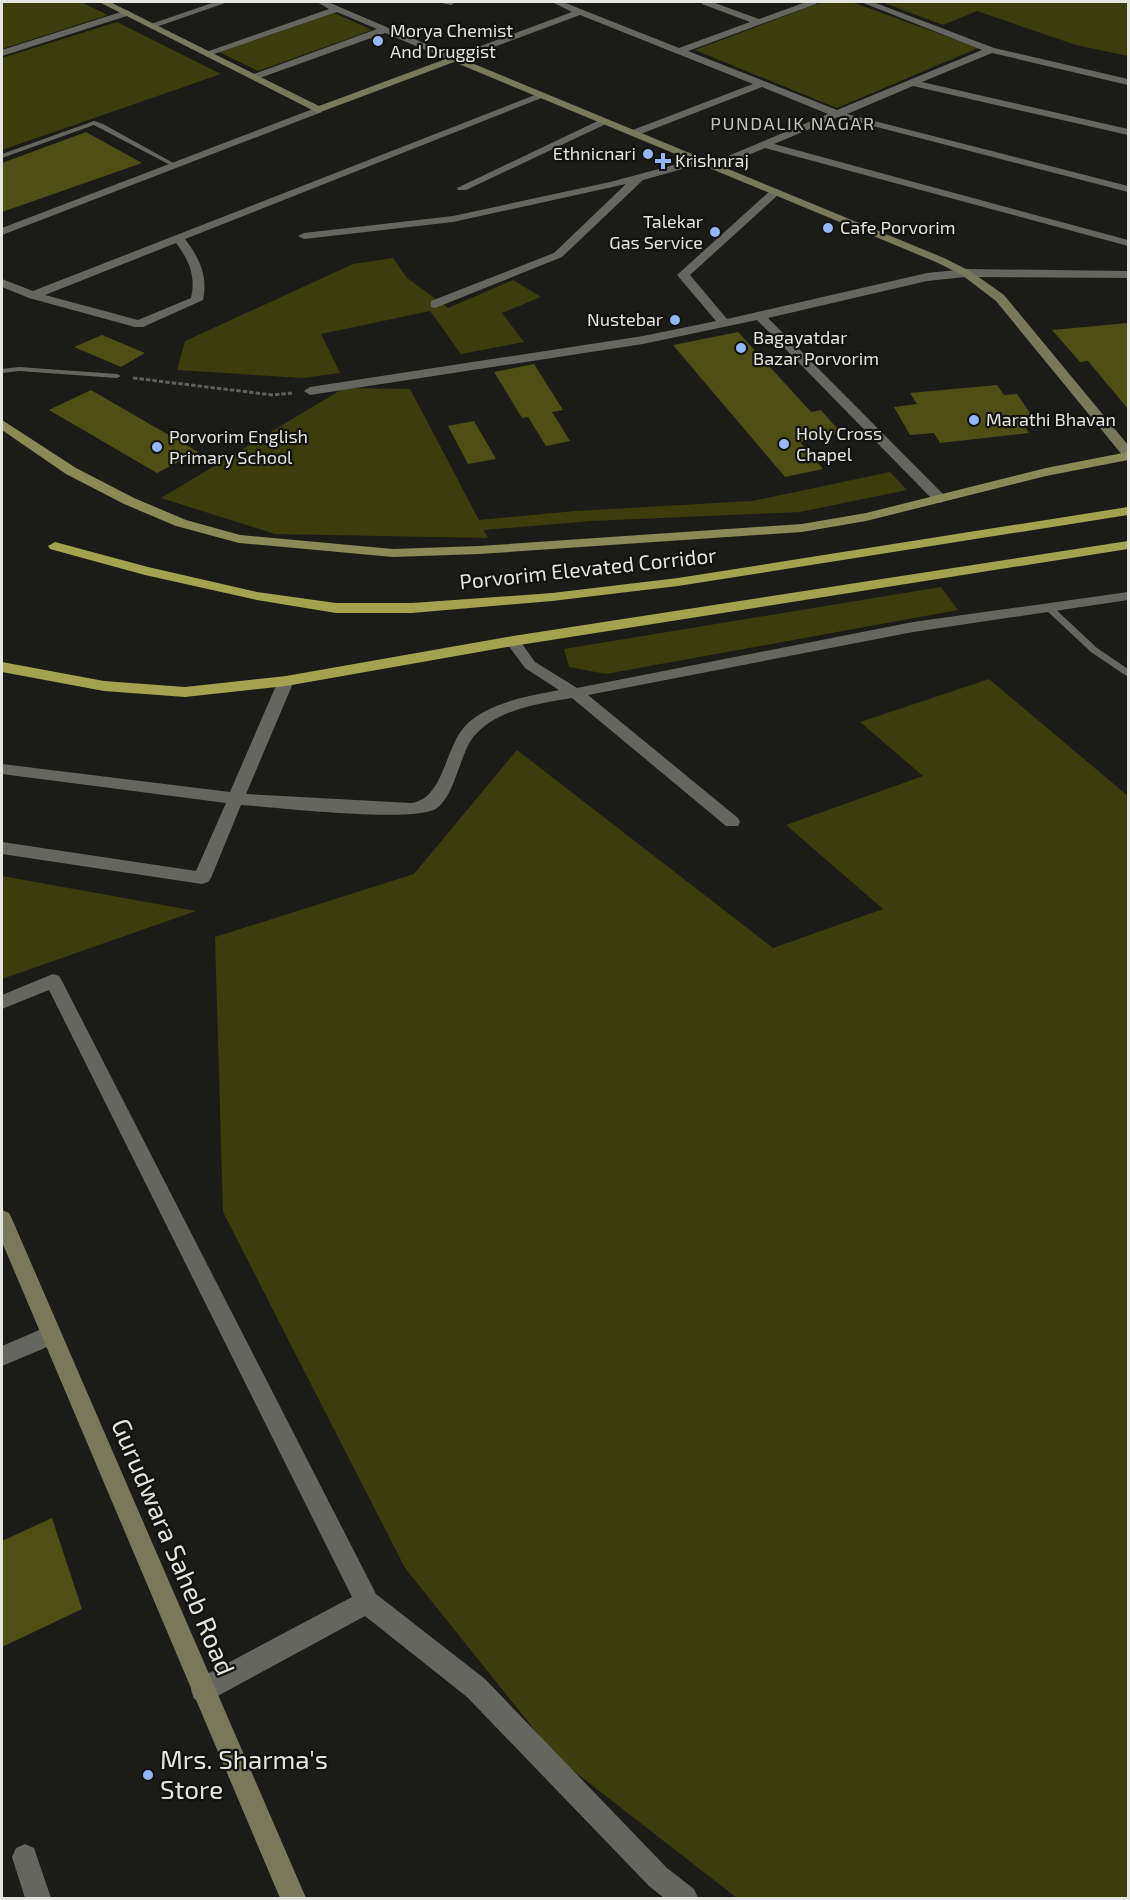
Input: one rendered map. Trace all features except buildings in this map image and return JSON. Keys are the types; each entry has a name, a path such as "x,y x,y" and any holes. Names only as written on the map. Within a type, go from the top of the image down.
{"highway":[{"name":"Porvorim Elevated Corridor","path":"55,546 145,572 257,596 336,608 412,608 552,597 678,582 1128,511"},
{"path":"2,667 104,686 185,692 286,681 513,640 1128,545"}],"main road":[{"path":"2,424 71,471 129,501 181,523 239,539 393,553 479,550 802,528 866,517 1046,472 1128,455"}],"street":[{"path":"104,2 318,110"},
{"path":"153,25 223,2"},
{"path":"321,2 966,273 1000,298 1128,455"},
{"path":"442,2 451,2"},
{"path":"556,2 759,85 837,114 1128,189"},
{"path":"705,2 759,22"},
{"path":"679,51 813,2"},
{"path":"866,2 992,50 1128,82"},
{"path":"208,53 337,9"},
{"path":"2,232 580,12"},
{"path":"2,53 127,13"},
{"path":"254,77 386,29"},
{"path":"713,166 992,50"},
{"path":"912,83 1128,132"},
{"path":"634,133 759,85"},
{"path":"33,295 544,95"},
{"path":"462,188 604,121"},
{"path":"765,145 1128,243"},
{"path":"304,236 453,219 700,161"},
{"path":"435,304 558,255 639,177"},
{"path":"724,324 683,275 775,192"},
{"path":"2,283 33,295 139,324 197,300 201,285 194,258 179,239"},
{"path":"310,391 643,340 724,324 927,277 966,273 1128,275 1128,269"},
{"path":"760,316 940,499"},
{"path":"2,769 238,799 399,810 415,809 431,804 441,792 458,744 473,726 502,711 536,699 913,627 1128,596"},
{"path":"513,640 530,665 575,693 732,822"},
{"path":"2,848 202,878 238,799 286,681"},
{"path":"2,1002 53,981 367,1602 476,1688 658,1877 685,1899"},
{"name":"Gurudwara Saheb Road","path":"2,1219 293,1899"},
{"path":"2,1356 51,1335"},
{"path":"203,1690 367,1602"},
{"path":"25,1857 38,1899"}],"lane":[{"path":"2,156 94,123 101,124 174,165"},
{"path":"2,371 19,369 117,376"},
{"path":"1049,608 1094,650 1128,673"}],"path":[{"path":"117,376 273,395 310,391"}],"shaded area":[{"path":"2,2 81,2 108,15 2,49"},
{"path":"822,2 852,2 978,48 837,108 695,50"},
{"path":"882,2 1128,2 1128,56 1076,45 977,11 943,25"},
{"path":"334,13 372,30 258,71 219,52"},
{"path":"117,22 221,74 2,150 2,58"},
{"path":"393,258 407,278 448,308 513,280 541,297 502,313 524,342 461,354 430,311 321,334 340,373 303,378 177,370 185,341 353,264"},
{"path":"344,388 410,389 479,520 575,511 752,501 890,472 907,490 800,512 592,521 484,530 488,538 275,534 161,498"},
{"path":"941,587 958,610 606,674 569,667 564,649"},
{"path":"989,679 1128,796 1128,1898 737,1898 557,1758 405,1568 223,1212 215,937 414,874 517,750 773,948 883,909 786,825 923,776 860,722"},
{"path":"2,876 196,911 2,979"}],"place":[{"name":"Morya Chemist And Druggist","path":"378,41"},
{"name":"Ethnicnari","path":"648,154"},
{"name":"Krishnraj","path":"663,161"},
{"name":"Cafe Porvorim","path":"828,228"},
{"name":"Talekar Gas Service","path":"715,232"},
{"name":"Nustebar","path":"675,320"},
{"name":"Bagayatdar Bazar Porvorim","path":"741,348"},
{"name":"Marathi Bhavan","path":"974,420"},
{"name":"Holy Cross Chapel","path":"784,444"},
{"name":"Porvorim English Primary School","path":"157,447"},
{"name":"Mrs. Sharma's Store","path":"148,1775"}],"district":[{"name":"PUNDALIK NAGAR","path":"793,124"}]}
